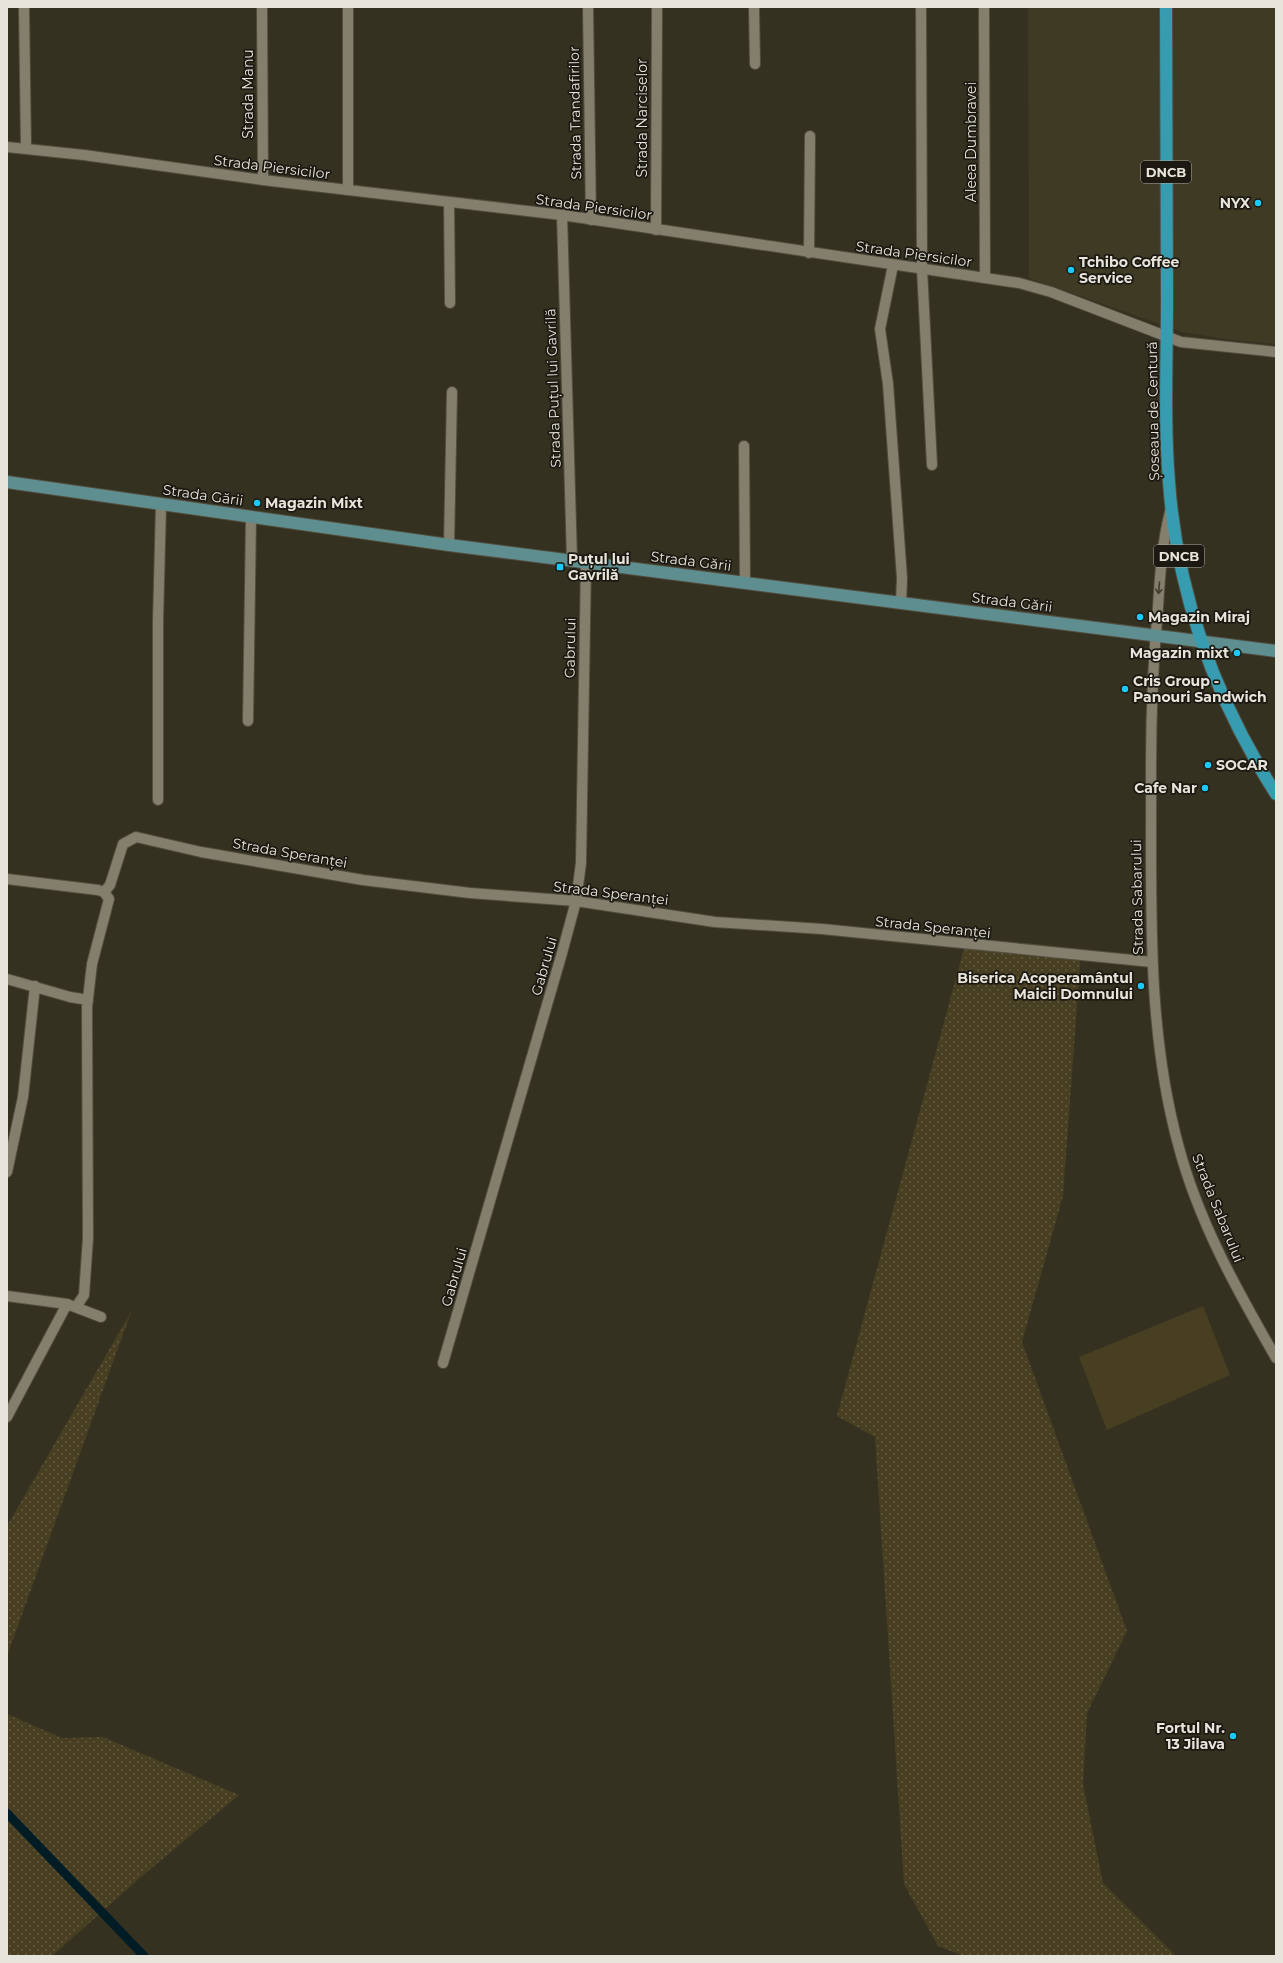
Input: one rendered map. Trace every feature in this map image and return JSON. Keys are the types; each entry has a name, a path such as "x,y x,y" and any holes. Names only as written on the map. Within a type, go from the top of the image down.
{"main road":[{"name":"Șoseaua de Centură","path":"1166,7 1167,445 1171,508 1184,580 1201,641 1230,712 1246,745 1276,794"},
{"name":"Strada Gării","path":"7,482 449,545 1276,651"}],"street":[{"path":"24,7 26,148"},
{"name":"Strada Manu","path":"262,7 263,180"},
{"path":"348,7 348,190"},
{"name":"Strada Trandafirilor","path":"588,7 591,220"},
{"name":"Strada Narciselor","path":"656,7 656,230"},
{"path":"754,7 755,64"},
{"path":"921,7 922,270 932,465"},
{"name":"Aleea Dumbravei","path":"984,7 985,278"},
{"path":"809,253 810,136"},
{"name":"Strada Piersicilor","path":"7,147 26,148 263,180 562,215 922,270 1019,283 1051,292 1167,338 1181,342 1276,352"},
{"path":"448,202 450,303"},
{"name":"Strada Puțul lui Gavrilă","path":"562,215 572,560"},
{"path":"893,265 880,329 888,384 902,578 901,603"},
{"path":"449,545 452,392"},
{"path":"744,446 745,583"},
{"path":"158,800 158,622 161,505"},
{"name":"Strada Sabarului","path":"1171,508 1163,547 1155,635 1152,696 1150,866 1152,962 1161,1053 1168,1103 1178,1145 1193,1189 1228,1273 1276,1358"},
{"path":"248,721 251,517"},
{"name":"Gabrului","path":"443,1363 576,901 581,863 586,562"},
{"name":"Strada Speranței","path":"7,1418 71,1306 84,1295 88,1238 88,1000 92,964 106,896 123,844 136,837 201,852 362,880 470,893 576,901 715,922 822,929 1152,962"},
{"path":"7,879 98,890 106,896"},
{"path":"7,979 70,997 88,1000"},
{"path":"7,1172 23,1097 35,986"},
{"path":"7,1296 71,1306 101,1317"}],"shaded area":[{"path":"1028,7 1276,7 1276,344 1232,340 1182,332 1029,278"},
{"path":"966,941 1081,951 1063,1196 1022,1342 1127,1631 1087,1713 1083,1785 1103,1883 1176,1956 964,1956 938,1946 904,1884 875,1437 837,1416"},
{"path":"1203,1306 1230,1375 1107,1430 1079,1357"},
{"path":"131,1312 7,1656 7,1526"},
{"path":"7,1714 62,1738 103,1737 239,1795 141,1877 52,1956 7,1956"}],"waterway":[{"path":"7,1813 144,1956"}],"place":[{"name":"NYX","path":"1258,203"},
{"name":"Tchibo Coffee Service","path":"1071,270"},
{"name":"Magazin Mixt","path":"257,503"},
{"name":"Puțul lui Gavrilă","path":"560,567"},
{"name":"Magazin Miraj","path":"1140,617"},
{"name":"Magazin mixt","path":"1237,653"},
{"name":"Cris Group - Panouri Sandwich","path":"1125,689"},
{"name":"SOCAR","path":"1208,765"},
{"name":"Cafe Nar","path":"1205,788"},
{"name":"Biserica Acoperamântul Maicii Domnului","path":"1141,986"},
{"name":"Fortul Nr. 13 Jilava","path":"1233,1736"}]}
